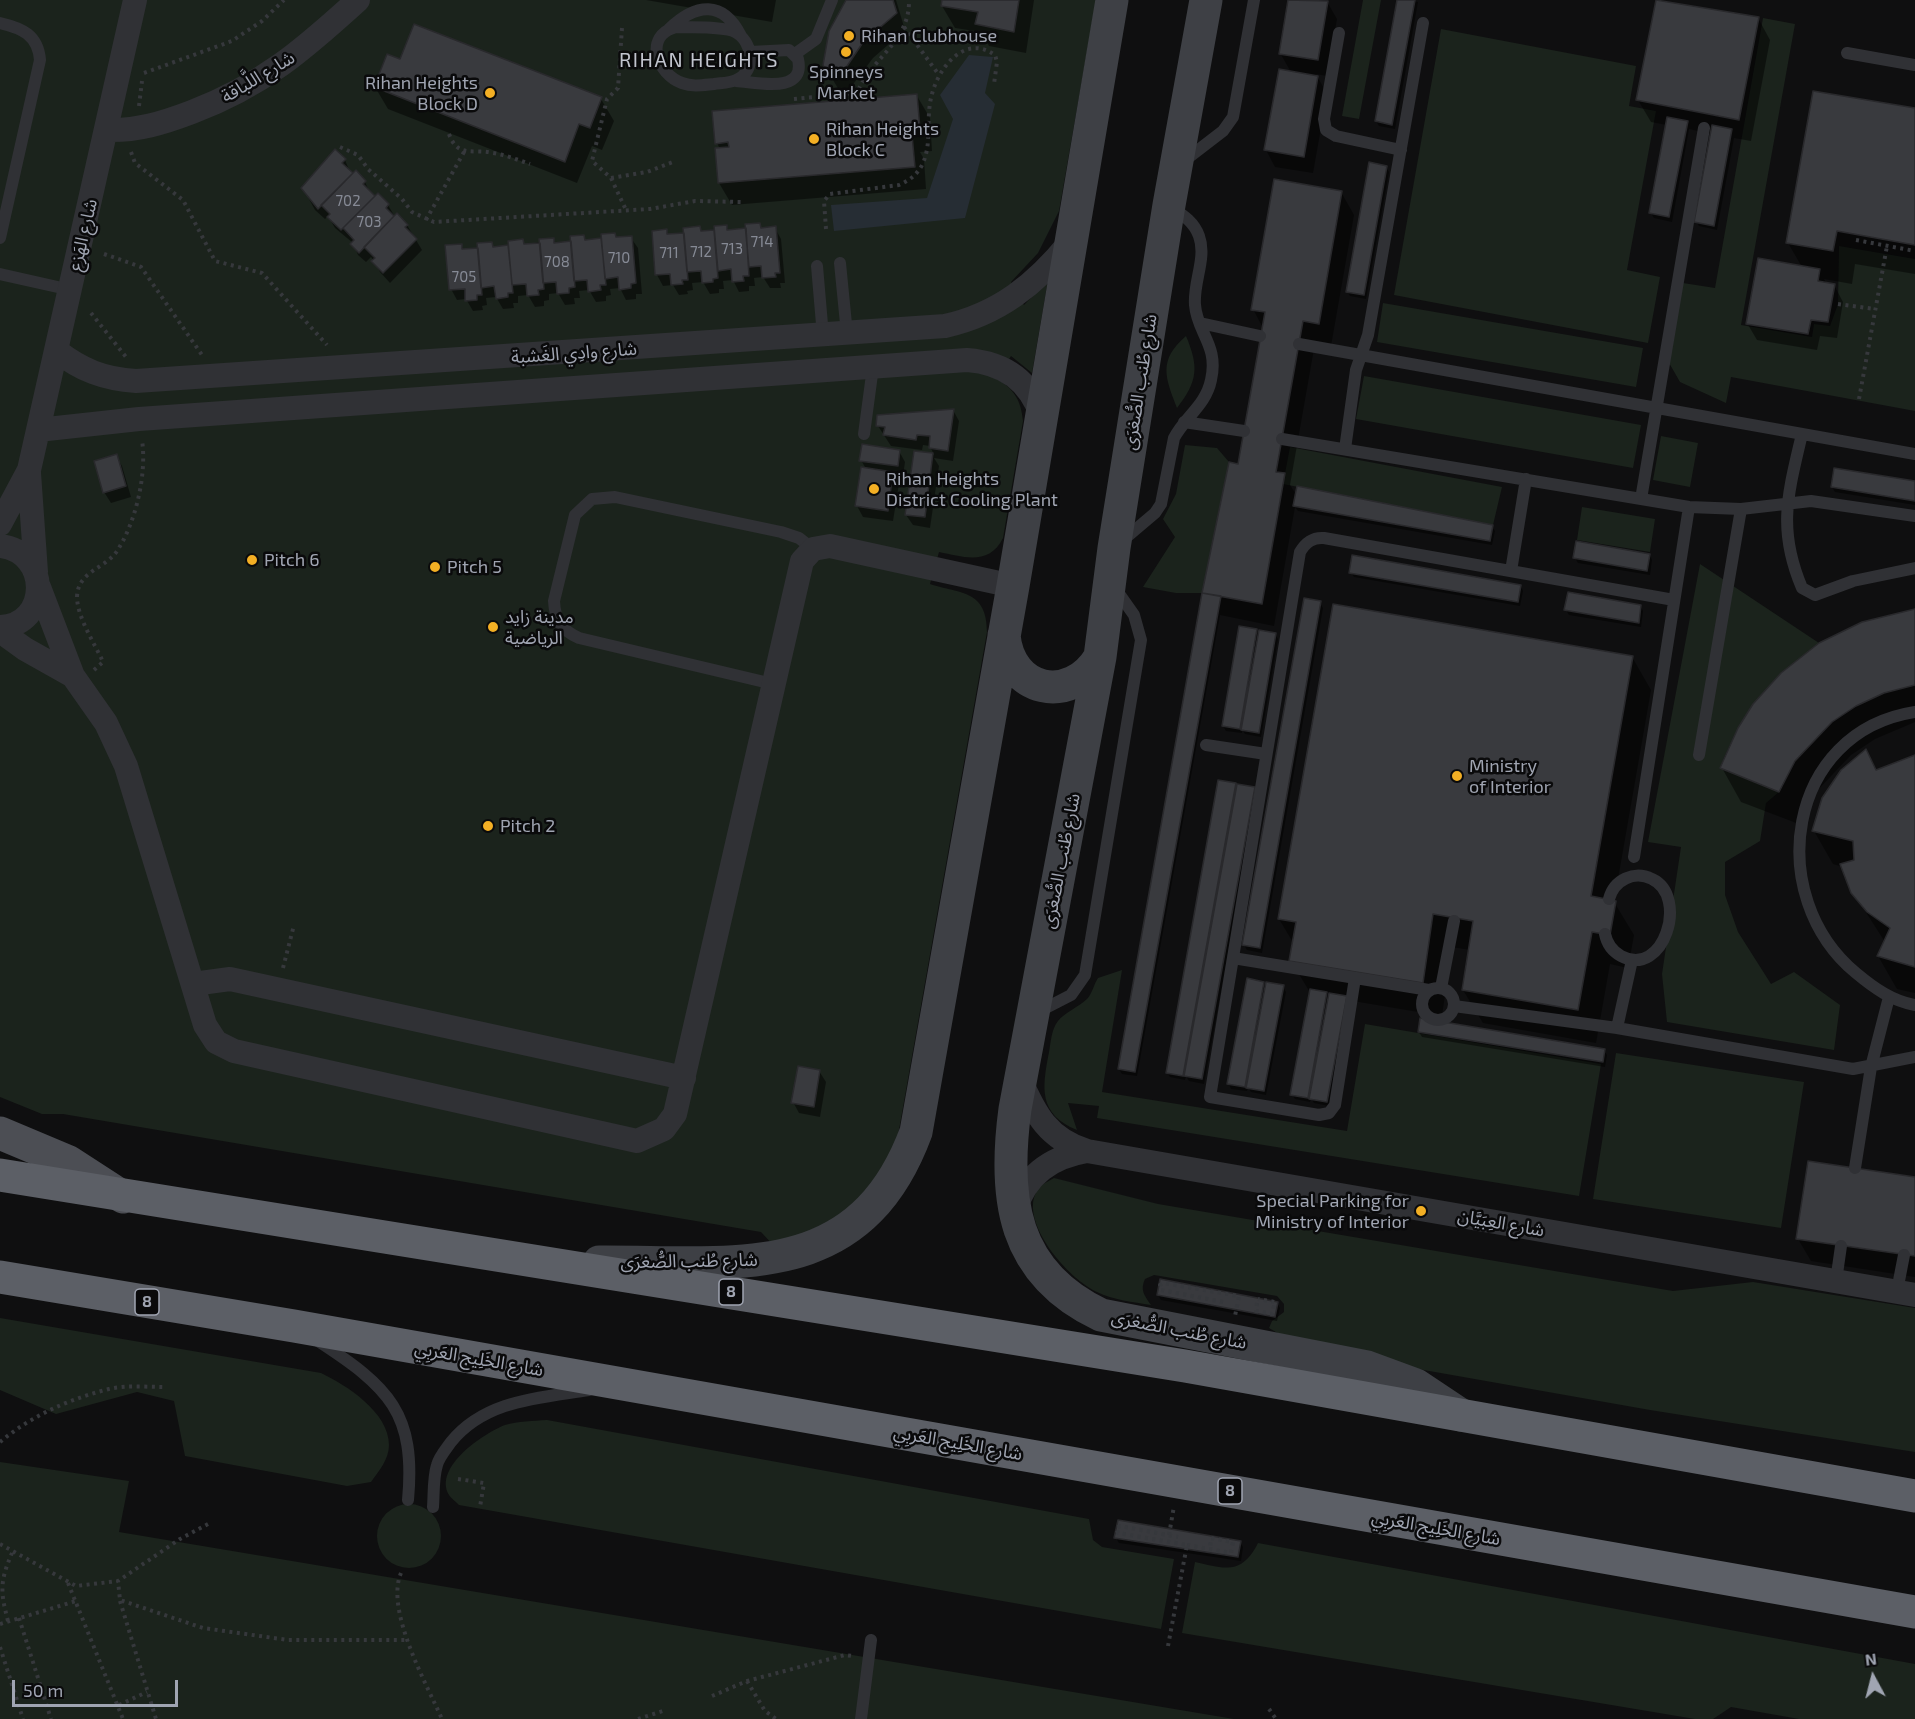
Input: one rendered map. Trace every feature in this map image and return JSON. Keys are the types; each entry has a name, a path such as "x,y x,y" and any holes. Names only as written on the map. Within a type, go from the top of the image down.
{"highway":[{"name":"8","path":"0,1176 1185,1366 1915,1496"},
{"name":"شارع الخَلِيج العَربِي","path":"0,1277 294,1326 1915,1612"},
{"path":"1838,1598 1915,1632"}],"main road":[{"path":"0,1133 69,1162 123,1197"}],"street":[{"name":"شارع الهَزع","path":"0,524 29,470 135,0"},
{"name":"شارع اللَّباقة","path":"107,130 134,129 164,123 248,88 285,63 358,0"},
{"name":"شارع طُنب الصُّغرَى","path":"550,1263 776,1258 808,1250 838,1236 865,1216 887,1191 904,1163 916,1132 1013,586 1112,0"},
{"name":"شارع طُنب الصُّغرَى","path":"1206,0 1169,205 1114,548 1100,657 1020,1079 1010,1151 1014,1214 1026,1247 1045,1276 1071,1299 1101,1315 1366,1367 1416,1385 1461,1415"},
{"name":"شارع وادِي الغَشبة","path":"57,351 93,373 118,380 136,381 945,326 989,312 1022,292 1039,277 1070,242"},
{"name":"شارع وادِي الغَشبة","path":"38,430 140,418 983,361 1012,373 1022,382 1034,398 1042,417"},
{"name":"شارع الهَزع","path":"29,470 37,579"},
{"path":"0,546 16,550 25,556 37,579 76,679 106,723 126,766 210,1034 225,1048 234,1051 627,1140 656,1135 675,1114 802,561 813,549 830,546 1013,586"},
{"path":"0,629 14,624 29,613 34,605 37,579"},
{"path":"0,629 25,649 76,679"},
{"path":"1004,635 1007,655 1018,673 1042,686 1070,685 1083,678 1100,657"},
{"path":"193,984 220,979 278,990 684,1078"},
{"name":"شارع العِبَيَّان","path":"1020,1079 1032,1107 1049,1131 1073,1147 1087,1151 1906,1293"},
{"name":"شارع العِبَيَّان","path":"1014,1214 1027,1183 1039,1170 1053,1160 1087,1151"}],"lane":[{"path":"795,54 816,39 832,0"},
{"path":"1175,168 1223,131 1233,117 1254,0"},
{"path":"736,81 746,72 750,52 735,21 728,15 702,8 684,14 658,40 656,54 663,68 674,79 696,86 736,81 785,84 796,78 800,66 795,54 783,49 750,52"},
{"path":"0,23 18,27 32,36 40,51 40,60 0,238"},
{"path":"1345,449 1354,378 1368,335 1423,23"},
{"path":"668,29 676,27 732,30 741,36"},
{"path":"1339,33 1324,119 1326,130 1336,136 1401,150"},
{"path":"1847,53 1915,64"},
{"path":"1641,499 1704,128"},
{"path":"1114,548 1155,513 1161,504 1174,438 1184,422 1200,405 1211,381 1212,351 1195,304 1200,239 1190,220 1169,205"},
{"path":"835,335 840,263"},
{"path":"817,266 835,335"},
{"path":"0,274 71,290"},
{"path":"1200,323 1260,336"},
{"path":"1299,344 1915,454"},
{"path":"864,434 873,367"},
{"path":"1184,422 1244,431"},
{"path":"1802,434 1786,502 1789,547 1805,592 1819,594 1870,576 1915,568"},
{"path":"1282,439 1689,507 1741,509 1786,502 1829,502 1915,516"},
{"path":"1511,571 1526,479"},
{"path":"773,684 579,638 568,633 559,624 554,601 575,515 592,500 615,497 781,532 799,538 813,549"},
{"path":"1634,857 1689,507"},
{"path":"1699,755 1741,509"},
{"path":"1355,978 1333,1110 1319,1115 1210,1097 1300,552 1309,540 1324,538 1674,600"},
{"path":"1033,1015 1071,995 1085,975 1141,640 1134,615 1110,580"},
{"path":"1915,712 1882,721 1839,750 1822,771 1809,794 1800,819 1798,845 1805,898 1816,923 1847,966 1889,997 1915,1005"},
{"path":"1206,745 1266,754"},
{"path":"1605,934 1613,951 1632,960 1652,955 1665,938 1670,906 1668,896 1656,880 1636,875 1618,883 1611,891 1609,899"},
{"path":"1454,921 1435,989 1424,995 1422,1009 1432,1020 1446,1018 1454,1006"},
{"path":"1233,958 1435,989 1448,992 1454,1006"},
{"path":"1617,1028 1632,960"},
{"path":"1855,1168 1871,1067 1889,997"},
{"path":"1454,1006 1617,1028 1853,1069 1871,1067 1893,1059 1915,1057"},
{"path":"1836,1281 1841,1246"},
{"path":"1904,1255 1906,1293"},
{"path":"294,1326 337,1354 373,1383 396,1408 405,1429 411,1460 408,1500"},
{"path":"433,1507 437,1464 457,1434 473,1419 490,1410 518,1401 622,1384"},
{"path":"861,1719 871,1640"}],"path":[{"path":"284,0 262,21 232,41 144,71 131,152 135,163 183,200 215,261 262,273 332,351"},
{"path":"790,99 857,93 870,70 894,44 904,27 909,0"},
{"path":"904,27 939,75"},
{"path":"622,28 618,88 607,99 592,161 611,178 626,210"},
{"path":"826,229 824,201 830,194 899,185 908,181 920,169 929,135 930,100 939,75 957,54 964,49 981,48 997,58 994,84"},
{"path":"449,134 454,145 464,152 492,152 530,164"},
{"path":"340,147 358,155 368,169 402,199 412,212 426,220 442,222 626,210 695,201 741,202"},
{"path":"426,220 464,152"},
{"path":"611,178 647,172 673,162"},
{"path":"1856,240 1915,251"},
{"path":"1859,399 1887,246"},
{"path":"104,254 141,267 206,361"},
{"path":"1838,304 1875,309"},
{"path":"91,313 134,367 136,381"},
{"path":"76,679 103,662 80,612 78,589 86,576 117,551 140,494 144,462 140,418"},
{"path":"278,990 294,925"},
{"path":"1223,1302 1161,1290 1160,1285 1163,1283 1239,1296 1233,1325"},
{"path":"1258,1301 1275,1302 1272,1314 1256,1311 1258,1301"},
{"path":"0,1442 18,1427 59,1405 110,1389 165,1387"},
{"path":"458,1479 484,1483 480,1507"},
{"path":"0,1544 12,1553 76,1586 118,1581 180,1539 208,1524"},
{"path":"1178,1537 1120,1526 1116,1528 1118,1533 1232,1553 1233,1542 1211,1538 1210,1547"},
{"path":"1168,1646 1187,1545"},
{"path":"8,1621 0,1593 3,1574 12,1553"},
{"path":"401,1573 397,1581 397,1604 409,1640 442,1719"},
{"path":"118,1581 120,1600 156,1719"},
{"path":"68,1583 123,1719"},
{"path":"120,1600 203,1628 288,1640 409,1640"},
{"path":"0,1624 76,1601"},
{"path":"20,1618 51,1719"},
{"path":"0,1647 23,1719"},
{"path":"712,1696 747,1681 844,1655 870,1660"},
{"path":"747,1681 765,1711 776,1719"},
{"path":"119,1705 147,1692"},
{"path":"1269,1709 1276,1719"},
{"path":"638,1719 666,1710"}],"shaded area":[{"name":"مدينة زايد الرياضية","path":"0,0 1096,0 1059,211 1038,253 1011,282 1024,305 1048,280 1032,373 1011,356 997,379 1016,396 1023,421 1003,538 991,553 983,556 967,557 939,552 930,584 962,593 977,601 986,618 987,632 897,1141 860,1207 775,1247 761,1232 63,1114 42,1114 0,1097"},
{"path":"1363,0 1381,0 1359,119 1342,116"},
{"path":"1763,18 1795,24 1741,325 1812,337 1814,324 1830,326 1838,304 1839,246 1915,259 1915,411 1731,377 1726,403 1680,382 1668,361 1683,283 1715,288"},
{"path":"1441,29 1636,66 1629,106 1656,111 1627,270 1660,277 1648,343 1394,295"},
{"path":"969,55 993,57 985,93 995,104 965,218 834,231 831,205 927,198 953,119 940,95"},
{"path":"1383,303 1643,348 1636,387 1377,342"},
{"path":"1186,336 1193,357 1193,382 1177,408 1169,387 1166,369 1171,353"},
{"path":"1364,376 1641,425 1633,468 1356,419"},
{"path":"1661,436 1698,443 1690,487 1653,480"},
{"path":"1185,445 1217,448 1229,462 1202,593 1176,593 1143,587 1175,537 1163,519 1176,494"},
{"path":"1290,447 1502,487 1493,525 1283,484"},
{"path":"1582,507 1655,519 1650,552 1577,540"},
{"path":"1700,564 1819,643 1787,670 1760,698 1738,730 1720,768 1779,792 1766,803 1760,841 1725,862 1725,895 1738,932 1771,984 1794,972 1840,1005 1834,1050 1667,1022 1662,974 1681,847 1648,842"},
{"path":"1122,970 1102,1092 1347,1131 1365,1024 1601,1064 1579,1196 1097,1118 1099,1106 1068,1103 1077,1130 1064,1124 1049,1108 1044,1088 1053,1032 1061,1018 1087,999 1098,978"},
{"path":"1616,1053 1804,1082 1781,1228 1593,1199"},
{"path":"1054,1178 1158,1204 1673,1291 1753,1282 1915,1308 1915,1452 1650,1410 1305,1349 1269,1328 1272,1321 1284,1312 1284,1304 1277,1296 1154,1275 1145,1279 1143,1286 1151,1305 1110,1297 1086,1286 1064,1267 1038,1229 1034,1216 1034,1198 1038,1187"},
{"path":"0,1318 321,1373 354,1392 374,1411 387,1433 389,1445 387,1455 371,1482 347,1486 185,1456 174,1401 137,1392 56,1414 0,1390"},
{"path":"547,1420 1089,1519 1093,1540 1102,1547 1174,1559 1161,1629 459,1505 449,1495 446,1484 448,1473 463,1452 474,1443 505,1425"},
{"path":"0,1462 129,1481 119,1532 1234,1719 0,1719"},
{"path":"403,1504 415,1504 432,1513 439,1524 441,1536 439,1548 432,1559 415,1568 403,1568 391,1563 382,1554 377,1542 377,1530 382,1518 391,1509"},
{"path":"1258,1543 1915,1664 1915,1719 1799,1719 1731,1707 1713,1719 1695,1719 1182,1633 1195,1562 1224,1568 1239,1565 1246,1560"}],"building":[{"name":"Rihan Clubhouse","path":"846,0 893,0 897,13 864,41 843,72 833,76 828,74 823,65 829,31"},
{"path":"942,0 1019,0 1014,32 975,24 978,12 941,6"},
{"path":"1288,0 1328,1 1318,60 1279,54"},
{"path":"1397,0 1415,0 1392,125 1375,121"},
{"path":"1656,0 1759,17 1739,120 1636,100"},
{"name":"Rihan Heights Block D","path":"414,24 602,97 590,128 579,124 565,162 374,87 387,54 400,59"},
{"path":"1279,69 1318,76 1304,157 1264,150"},
{"path":"1813,91 1915,108 1915,245 1837,231 1833,251 1786,243"},
{"name":"Rihan Heights Block C","path":"917,94 920,129 904,130 904,136 912,135 915,167 718,183 715,148 729,147 728,142 715,144 712,111"},
{"path":"1667,117 1688,121 1669,217 1649,213"},
{"path":"1712,125 1732,129 1714,226 1694,222"},
{"path":"335,149 346,159 342,163 353,173 318,209 301,188"},
{"path":"1369,162 1387,166 1364,295 1346,292"},
{"path":"356,170 366,181 363,184 375,196 341,230 327,217 330,214 321,205"},
{"path":"1274,179 1342,191 1319,324 1303,321 1276,472 1285,473 1262,604 1202,593 1229,462 1238,464 1265,312 1251,310"},
{"path":"378,193 389,204 386,208 394,216 359,253 350,244 354,240 343,228"},
{"path":"397,213 408,225 405,227 417,239 383,273 371,261 375,258 364,247"},
{"path":"760,223 761,228 776,226 780,273 775,273 776,277 762,278 761,266 749,267 745,224"},
{"path":"727,225 727,230 746,228 749,276 743,276 744,281 732,282 731,269 718,271 714,226"},
{"path":"700,226 701,231 714,230 718,278 713,279 713,282 702,283 701,271 687,272 683,228"},
{"path":"667,229 667,234 684,233 688,280 682,280 683,284 671,285 670,274 655,275 652,231"},
{"path":"615,233 616,237 632,236 636,283 631,284 631,288 619,290 618,277 605,279 601,234"},
{"path":"584,235 585,240 601,238 606,285 600,285 601,290 588,292 587,280 574,281 570,236"},
{"path":"554,238 554,243 571,241 575,287 569,288 569,293 557,294 556,282 543,283 539,239"},
{"path":"523,239 524,244 540,243 544,289 538,290 539,295 527,296 526,284 512,285 508,241"},
{"path":"492,242 493,247 508,245 513,293 508,293 508,297 496,299 494,286 481,288 477,243"},
{"path":"462,244 462,249 478,248 482,295 477,295 477,300 465,301 465,289 449,290 445,245"},
{"path":"1758,258 1820,269 1818,281 1835,284 1828,322 1811,320 1808,334 1746,324"},
{"path":"954,409 948,451 929,448 930,436 917,435 916,440 883,435 885,427 876,426 877,415"},
{"path":"862,444 900,450 898,466 859,461"},
{"path":"914,451 933,453 925,517 905,515"},
{"path":"117,454 126,486 103,493 94,461"},
{"name":"Rihan Heights District Cooling Plant","path":"861,467 893,472 888,511 855,506"},
{"path":"1834,468 1915,481 1915,501 1831,487"},
{"path":"1297,486 1493,525 1490,541 1293,506"},
{"path":"1576,541 1650,554 1647,571 1573,558"},
{"path":"1352,555 1521,585 1518,602 1349,573"},
{"path":"1568,592 1641,605 1639,623 1564,610"},
{"path":"1202,593 1221,596 1135,1072 1118,1069"},
{"path":"1304,598 1321,601 1260,948 1242,945"},
{"name":"Ministry of Interior","path":"1333,604 1633,656 1591,896 1616,901 1610,935 1592,932 1578,1010 1462,990 1473,921 1433,914 1423,983 1289,961 1296,922 1278,919"},
{"path":"1915,609 1915,685 1884,693 1856,706 1832,722 1795,761 1779,792 1720,768 1738,728 1753,704 1781,673 1819,643 1862,622"},
{"path":"1239,626 1257,629 1240,729 1222,726"},
{"path":"1259,630 1276,633 1259,733 1241,730"},
{"path":"1866,749 1876,770 1915,755 1915,967 1877,956 1890,928 1867,912 1851,893 1840,864 1854,860 1853,841 1812,831 1822,798 1841,770"},
{"path":"1218,780 1236,783 1183,1076 1166,1073"},
{"path":"1237,784 1255,787 1202,1079 1184,1076"},
{"path":"1247,978 1264,982 1245,1087 1227,1084"},
{"path":"1266,982 1284,985 1264,1091 1246,1088"},
{"path":"1310,989 1327,992 1308,1098 1290,1095"},
{"path":"1329,993 1347,996 1327,1102 1309,1099"},
{"path":"1420,1018 1605,1049 1603,1062 1418,1032"},
{"path":"798,1066 820,1070 814,1107 791,1103"},
{"path":"1808,1161 1915,1177 1915,1256 1796,1239"},
{"path":"1160,1279 1278,1302 1275,1317 1157,1295"},
{"path":"1118,1520 1241,1541 1238,1557 1114,1538"}],"place":[{"name":"Rihan Clubhouse","path":"849,36"},
{"name":"Spinneys Market","path":"846,52"},
{"name":"Rihan Heights Block D","path":"490,93"},
{"name":"Rihan Heights Block C","path":"814,139"},
{"name":"Rihan Heights District Cooling Plant","path":"874,489"},
{"name":"Pitch 6","path":"252,560"},
{"name":"Pitch 5","path":"435,567"},
{"name":"مدينة زايد الرياضية","path":"493,627"},
{"name":"Ministry of Interior","path":"1457,776"},
{"name":"Pitch 2","path":"488,826"},
{"name":"Special Parking for Ministry of Interior","path":"1421,1211"}],"district":[{"name":"RIHAN HEIGHTS","path":"699,60"}]}
